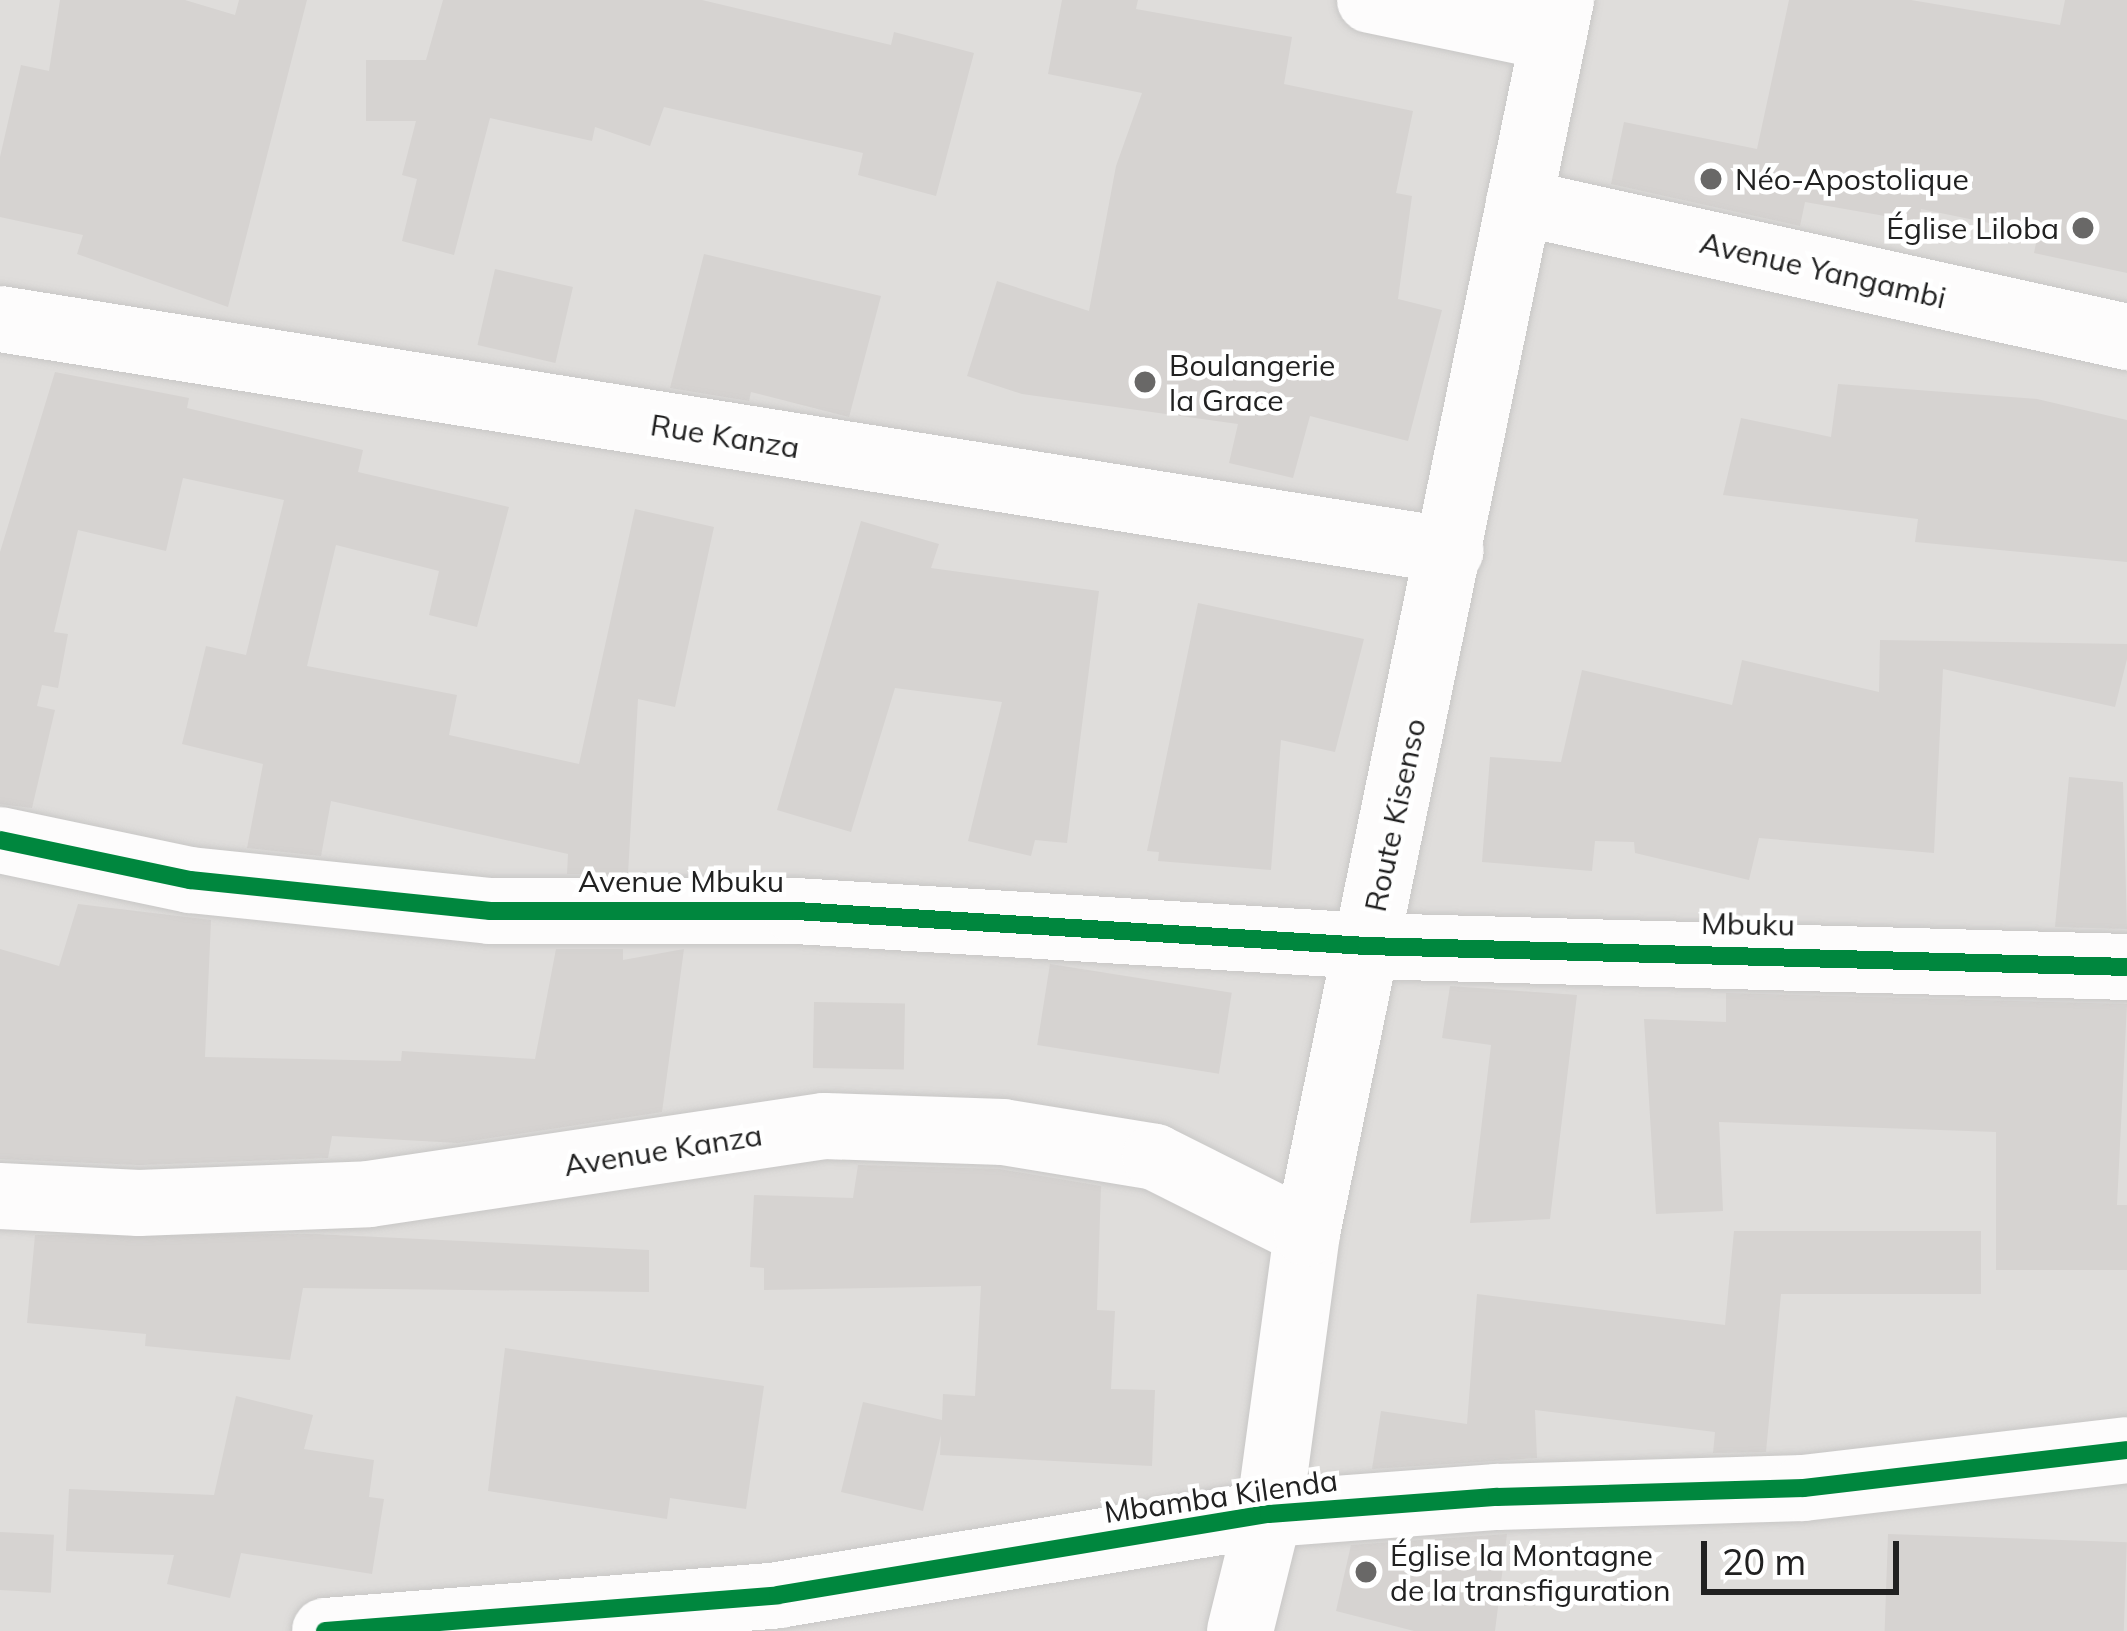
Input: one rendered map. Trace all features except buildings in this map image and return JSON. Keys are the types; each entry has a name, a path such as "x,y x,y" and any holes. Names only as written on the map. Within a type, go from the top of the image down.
{"street":[{"path":"1370,0 1557,19"},
{"name":"Route Kisenso","path":"1240,1631 1269,1514 1307,1233 1557,19"},
{"name":"Avenue Yangambi","path":"1519,202 2127,337"},
{"name":"Rue Kanza","path":"0,319 1451,551"},
{"name":"Avenue Mbuku","path":"0,840 190,880 490,910 796,910 1367,946"},
{"name":"Mbuku","path":"1367,946 2127,967"},
{"name":"Avenue Kanza","path":"0,1196 139,1203 369,1194 824,1126 868,1127 1003,1132 1155,1157 1307,1233"},
{"name":"Mbamba Kilenda","path":"325,1631 778,1594 1269,1514 1497,1497 1804,1488 2127,1450"}],"shaded area":[{"path":"0,0 2127,0 2127,1631 0,1631"}],"cycle path":[{"path":"0,840 190,880 490,911 796,911 1367,946 2127,967"},
{"path":"325,1631 778,1595 1269,1514 1497,1497 1804,1488 2127,1450"}],"place":[{"name":"Néo-Apostolique","path":"1711,179"},
{"name":"Église Liloba","path":"2083,228"},
{"name":"Boulangerie la Grace","path":"1145,382"},
{"name":"Église la Montagne de la transfiguration","path":"1366,1572"}]}
